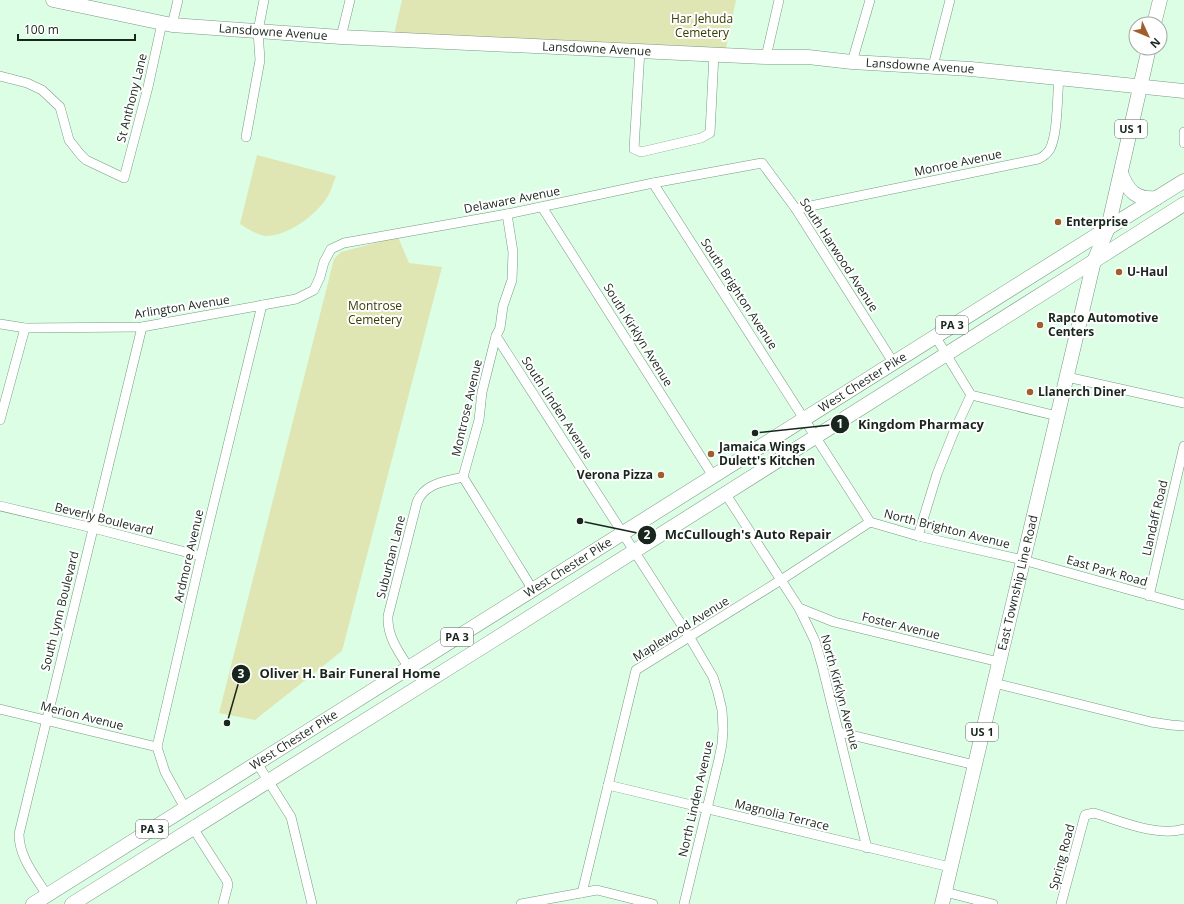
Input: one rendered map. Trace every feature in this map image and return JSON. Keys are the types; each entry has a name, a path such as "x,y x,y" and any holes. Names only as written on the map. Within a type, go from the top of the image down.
{"main road":[{"name":"Lansdowne Avenue","path":"53,0 95,5 167,24 341,37 766,57 808,57 852,62 933,66 1184,91"},
{"path":"1156,16 1160,0"},
{"name":"US 1","path":"1094,261 1108,228 1142,86 1148,56"},
{"path":"1121,173 1127,187 1133,193 1143,198 1157,198"},
{"name":"West Chester Pike","path":"33,904 893,362 1184,181"},
{"name":"West Chester Pike","path":"72,904 1184,204"},
{"name":"East Township Line Road","path":"943,898 1094,261"}],"street":[{"name":"St Anthony Lane","path":"0,76 27,83 42,90 60,107 69,140 80,154 86,160 124,178 148,87 167,24 178,0"},
{"path":"246,137 260,60 258,31 264,0"},
{"path":"341,37 350,0"},
{"path":"766,57 779,0"},
{"path":"852,62 870,0"},
{"path":"933,66 950,0"},
{"path":"640,50 634,150 640,152 701,138 710,132 714,54"},
{"name":"Monroe Avenue","path":"796,209 1038,159 1044,156 1049,150 1053,141 1056,123 1059,78"},
{"path":"1184,132 1184,143"},
{"name":"South Harwood Avenue","path":"762,163 796,209 893,362"},
{"name":"Delaware Avenue","path":"296,299 314,290 320,277 324,262 331,249 344,243 507,214 653,183 762,163"},
{"name":"South Brighton Avenue","path":"653,183 816,436"},
{"name":"South Kirklyn Avenue","path":"542,207 713,476"},
{"name":"Montrose Avenue","path":"463,477 479,420 482,392 496,336 500,328 503,306 512,280 513,252 507,214"},
{"name":"Arlington Avenue","path":"0,324 25,328 142,327 296,299"},
{"name":"Ardmore Avenue","path":"157,747 201,556 262,305"},
{"name":"South Lynn Boulevard","path":"47,895 24,858 19,844 19,834 142,327"},
{"path":"0,420 25,328"},
{"name":"South Linden Avenue","path":"496,336 622,533"},
{"path":"935,336 971,395 1057,416"},
{"path":"1067,377 1184,403"},
{"path":"918,536 930,494 942,460 971,395"},
{"name":"North Brighton Avenue","path":"816,436 870,522 918,536 1023,560"},
{"name":"Llandaff Road","path":"1149,596 1184,446"},
{"path":"463,477 533,590"},
{"name":"Suburban Lane","path":"408,668 391,639 388,616 417,502 420,495 433,485 463,477"},
{"name":"North Kirklyn Avenue","path":"725,493 799,608 810,629 819,653 867,848"},
{"name":"Beverly Boulevard","path":"0,506 201,556"},
{"name":"Maplewood Avenue","path":"582,893 636,670 690,638 870,522"},
{"name":"North Linden Avenue","path":"622,533 690,638 713,677 722,710 722,744 708,809 684,904"},
{"name":"East Park Road","path":"1023,560 1184,605"},
{"name":"Foster Avenue","path":"799,608 834,622 999,662"},
{"path":"994,683 1151,722 1184,726"},
{"name":"Merion Avenue","path":"0,708 157,747"},
{"path":"839,732 974,765"},
{"path":"157,747 165,772 185,808"},
{"path":"257,763 291,817 312,904"},
{"name":"Magnolia Terrace","path":"608,784 950,867"},
{"name":"Spring Road","path":"1061,904 1085,815 1094,813 1152,830 1174,832 1184,829"},
{"path":"193,828 227,882 228,885 223,904"},
{"path":"521,904 597,890 625,901 653,904"},
{"path":"943,898 993,904"}],"green space":[{"name":"Har Jehuda Cemetery","path":"402,0 736,0 725,53 393,39"},
{"path":"257,155 336,176 328,196 315,212 291,229 282,233 265,236 259,235 252,231 240,224"},
{"name":"Montrose Cemetery","path":"398,237 409,263 442,267 342,651 255,720 219,713 334,259 341,252"}],"place":[{"name":"Enterprise","path":"1058,222"},
{"name":"U-Haul","path":"1119,272"},
{"name":"Rapco Automotive Centers","path":"1040,325"},
{"name":"Llanerch Diner","path":"1030,392"},
{"name":"Kingdom Pharmacy","path":"755,433"},
{"name":"Jamaica Wings Dulett's Kitchen","path":"711,454"},
{"name":"Verona Pizza","path":"661,475"},
{"name":"McCullough's Auto Repair","path":"580,521"},
{"name":"Oliver H. Bair Funeral Home","path":"227,723"}]}
